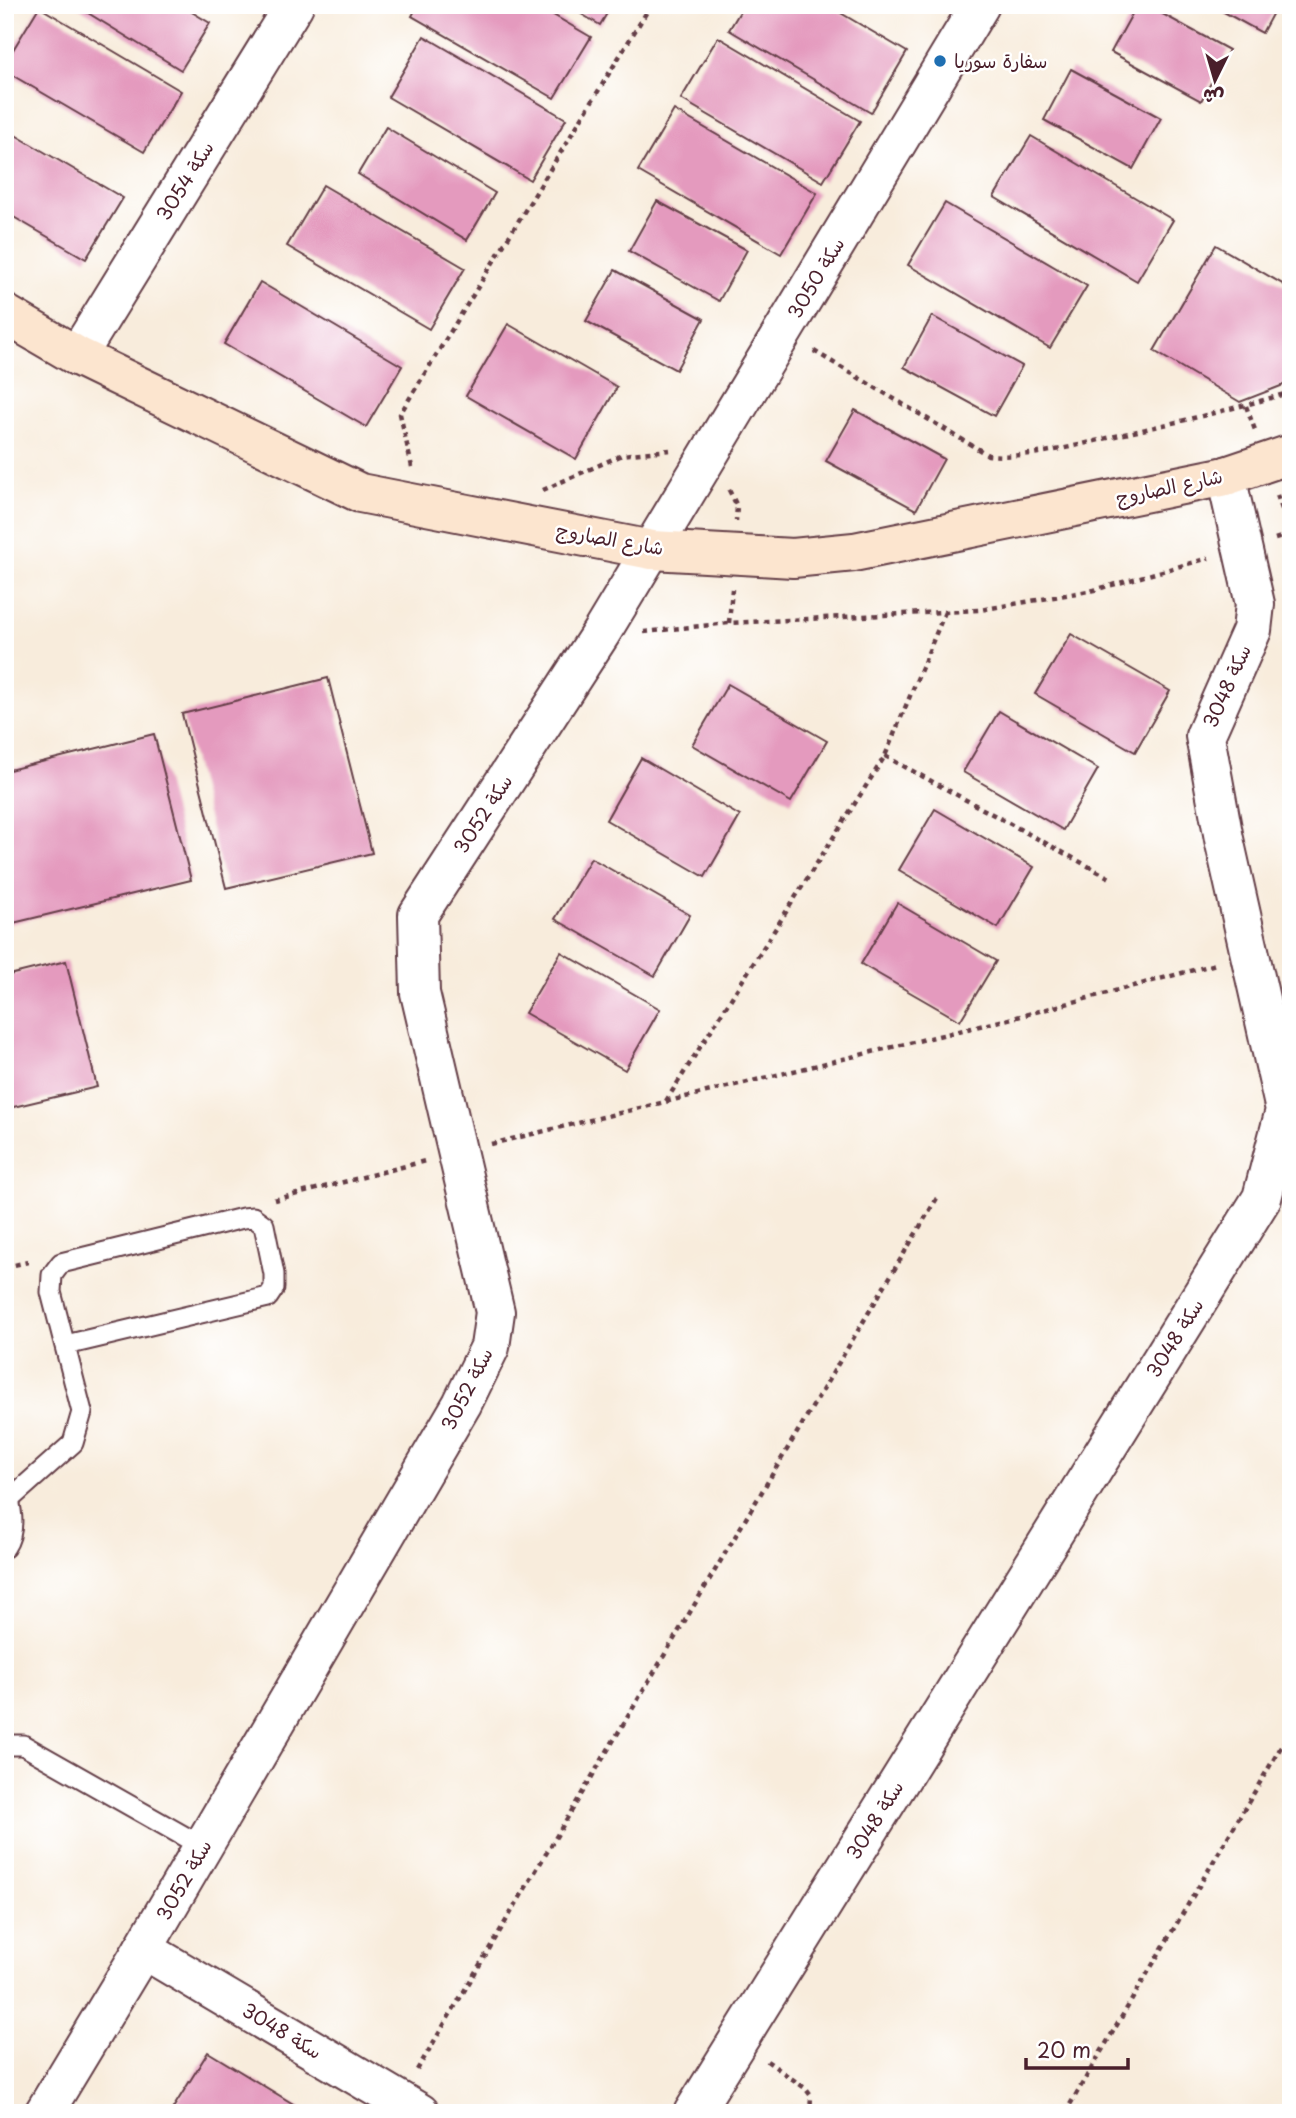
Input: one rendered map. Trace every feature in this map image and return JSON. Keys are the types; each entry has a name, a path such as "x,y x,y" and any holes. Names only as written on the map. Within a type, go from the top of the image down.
{"main road":[{"name":"شارع الصاروج","path":"5,314 77,356 360,493 652,550 793,558 854,552 1226,475 1291,454"}],"street":[{"name":"سكة 3054","path":"77,356 294,5"},
{"name":"سكة 3050","path":"652,550 980,5"},
{"name":"سكة 3048","path":"693,2113 1262,1198 1285,1110 1224,839 1205,736 1252,631 1255,604 1226,475"},
{"name":"سكة 3052","path":"44,2113 203,1847 461,1404 490,1348 495,1312 420,993 418,915 652,550"},
{"name":"سكة 3048","path":"143,1949 422,2096"}],"lane":[{"path":"5,1547 12,1535 7,1492 73,1443 82,1412 51,1292 52,1275 61,1263 243,1218 253,1217 264,1225 274,1275 274,1288 268,1297 66,1345"},
{"path":"5,1745 23,1745 203,1847"}],"path":[{"path":"425,470 412,468 400,414 651,5"},
{"path":"783,332 988,455 1010,457 1057,449 1246,406 1291,392"},
{"path":"539,492 622,455 674,450 701,469"},
{"path":"601,633 645,632 729,623 980,610 1094,590 1291,534"},
{"path":"666,1102 885,755 945,612"},
{"path":"885,755 1110,878"},
{"path":"265,1203 458,1153 1017,1017 1250,955"},
{"path":"422,2096 415,2073 937,1198"},
{"path":"5,1268 31,1261"},
{"path":"1065,2113 1291,1730"},
{"path":"738,2040 805,2088 811,2096 810,2113"}],"building":[{"path":"75,5 180,5 210,23 181,70"},
{"path":"418,5 536,5 591,37 554,98 412,16"},
{"path":"566,5 612,5 600,25"},
{"path":"744,5 827,5 907,52 871,113 729,30"},
{"path":"1137,5 1146,5 1229,50 1201,101 1111,52"},
{"path":"1211,5 1277,5 1262,33"},
{"path":"39,7 181,91 144,152 5,71 5,63"},
{"path":"424,36 566,119 530,180 388,97"},
{"path":"718,37 860,121 823,182 681,99"},
{"path":"1071,69 1161,118 1133,169 1044,120"},
{"path":"674,110 817,193 781,254 638,171"},
{"path":"386,127 495,193 467,240 358,174"},
{"path":"5,129 123,198 86,259 5,212"},
{"path":"1031,136 1173,220 1137,281 994,197"},
{"path":"323,185 465,268 429,329 287,246"},
{"path":"657,201 747,250 719,301 629,251"},
{"path":"945,203 1087,286 1050,348 908,265"},
{"path":"1216,245 1291,289 1291,382 1240,402 1154,351"},
{"path":"615,270 704,319 676,370 586,321"},
{"path":"260,282 402,366 366,427 224,344"},
{"path":"932,316 1022,366 994,416 904,367"},
{"path":"508,324 617,387 576,459 466,396"},
{"path":"855,410 944,459 916,510 826,461"},
{"path":"1071,634 1170,691 1135,752 1035,694"},
{"path":"328,678 372,853 226,888 182,714"},
{"path":"728,684 827,741 791,802 692,745"},
{"path":"999,711 1098,769 1063,830 963,772"},
{"path":"154,734 191,880 5,925 5,771"},
{"path":"641,758 740,816 705,877 606,820"},
{"path":"935,809 1034,867 998,928 899,870"},
{"path":"591,858 690,915 655,976 555,919"},
{"path":"897,903 996,961 960,1021 861,964"},
{"path":"561,952 660,1009 625,1070 525,1013"},
{"path":"66,961 97,1087 5,1109 5,976"},
{"path":"208,2052 308,2113 170,2113"}],"place":[{"name":"سفارة سوريا","path":"940,61"}]}
